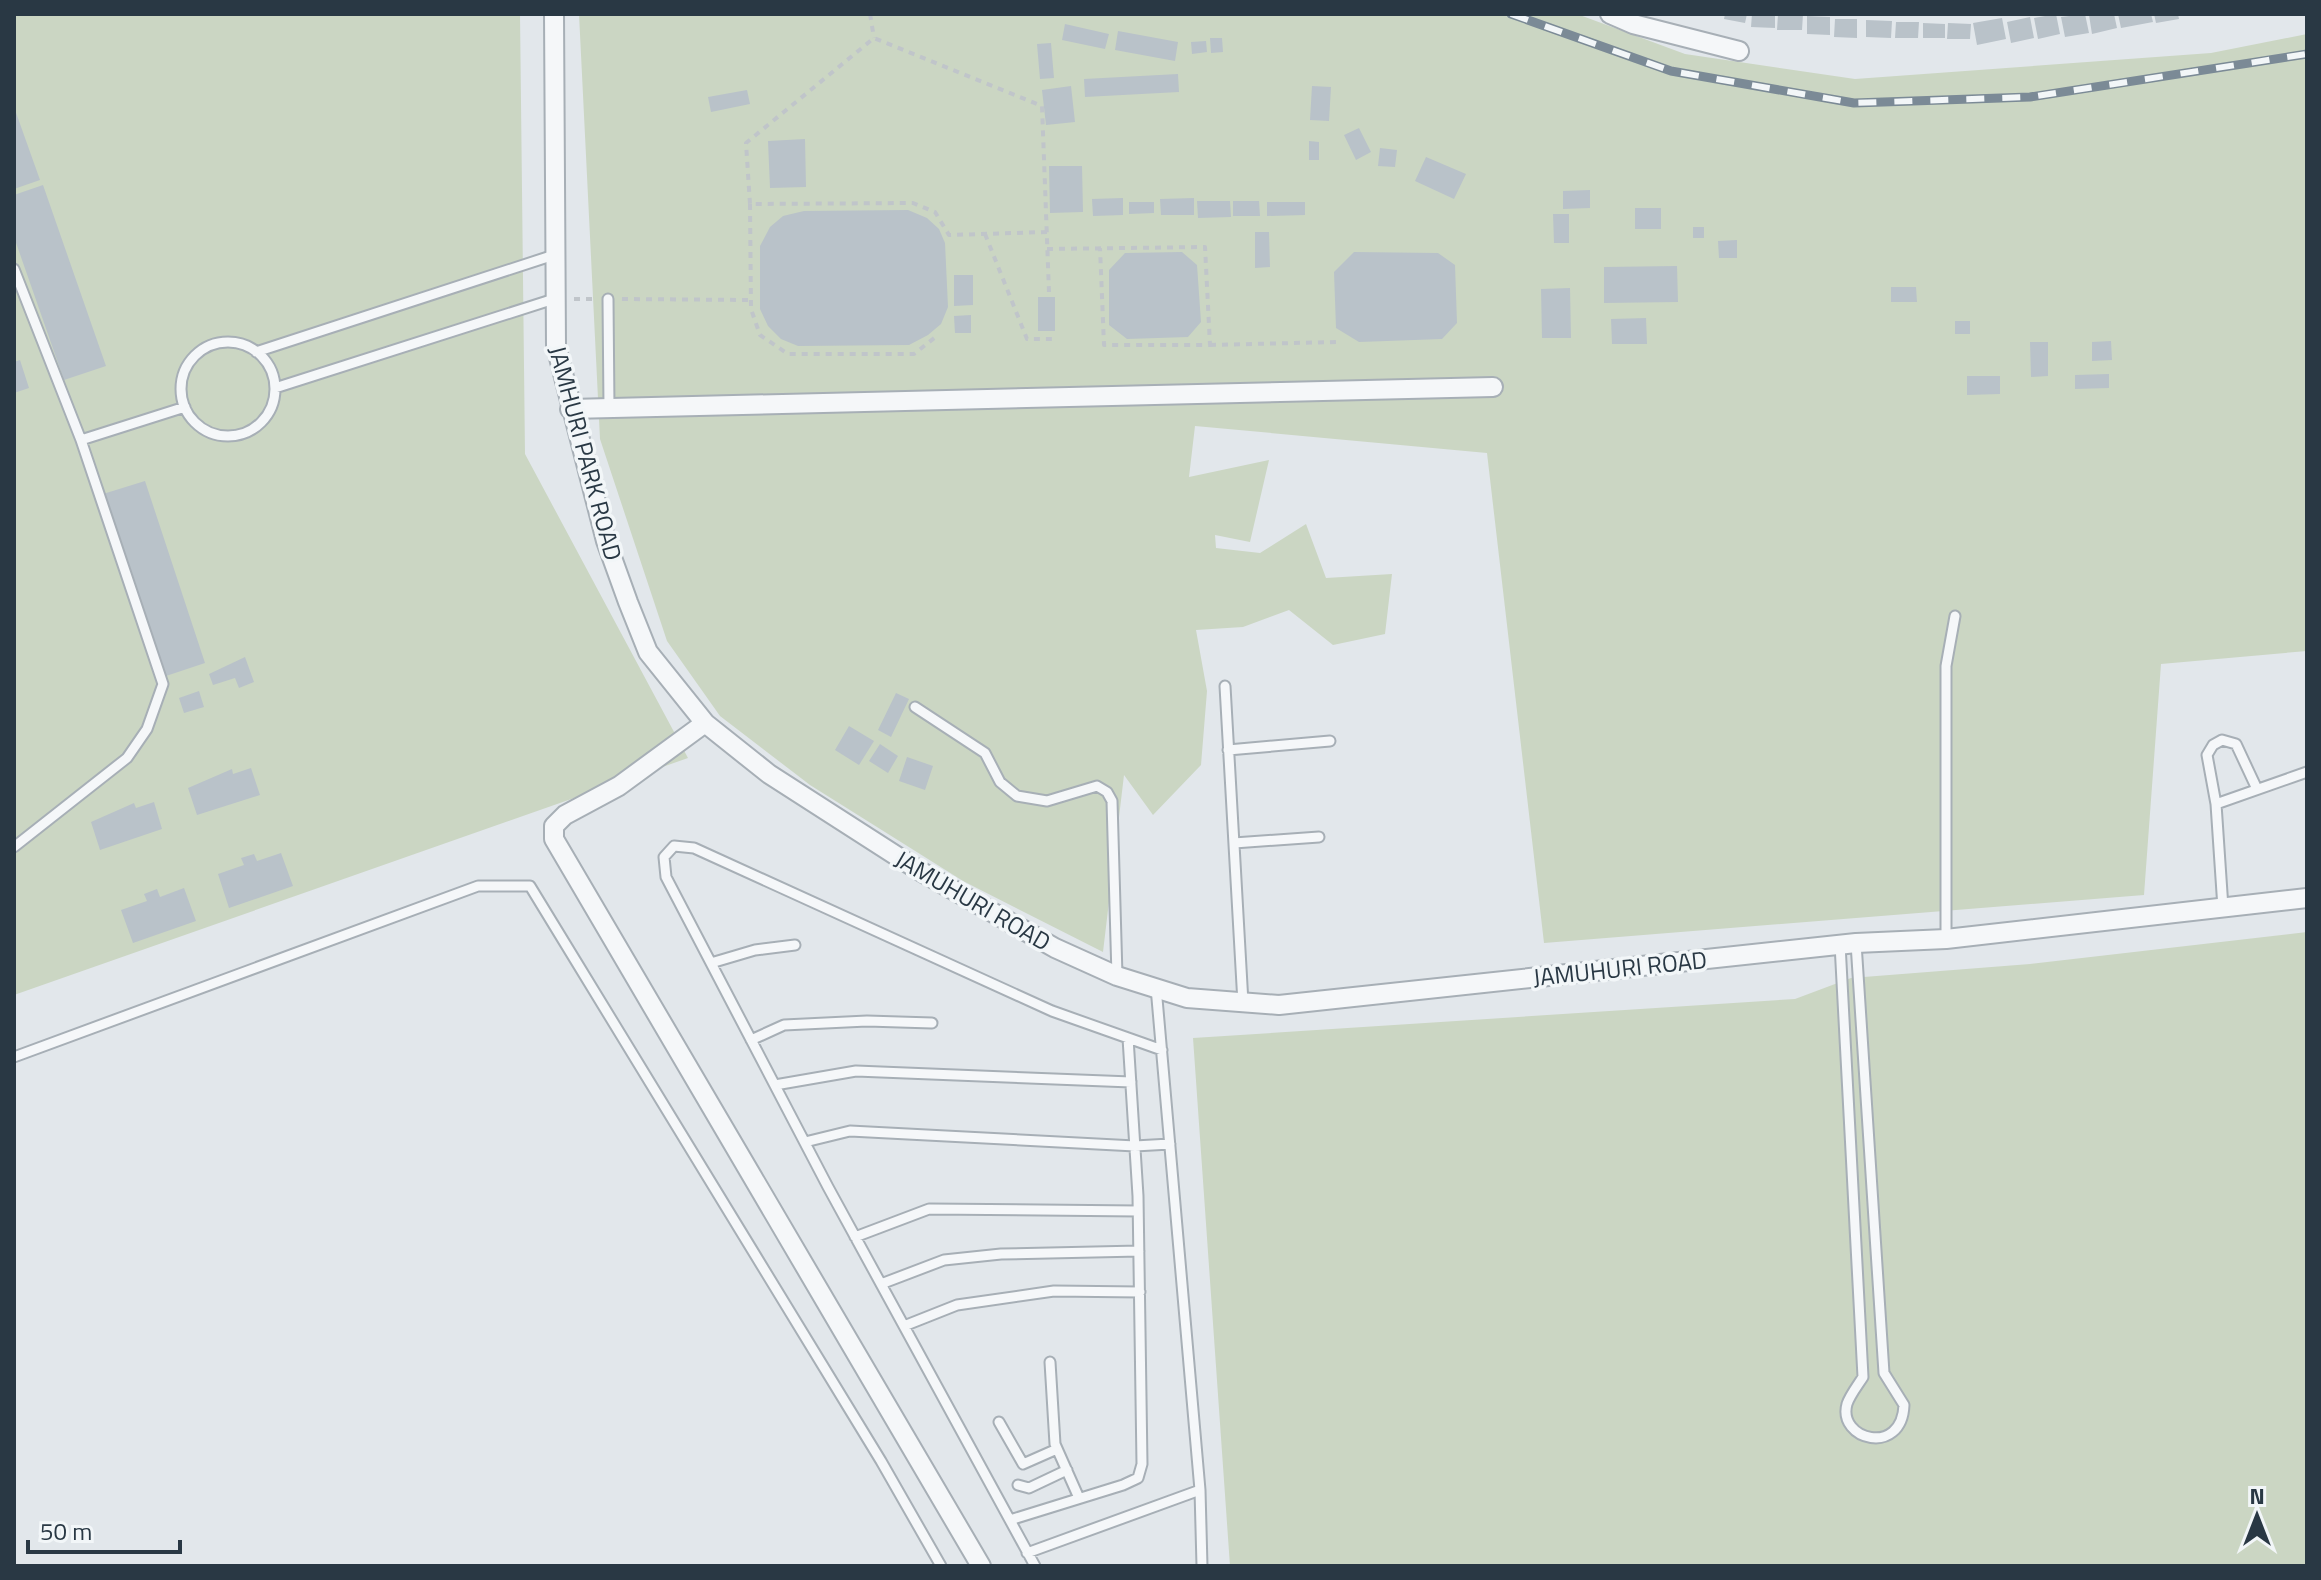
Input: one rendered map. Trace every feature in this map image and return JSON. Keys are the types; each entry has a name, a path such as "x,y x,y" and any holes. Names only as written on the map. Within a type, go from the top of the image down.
{"street":[{"name":"JAMHURI PARK ROAD","path":"554,14 556,346 606,541 648,652 705,723"},
{"path":"1610,14 1633,24 1739,51"},
{"path":"570,409 1493,387"},
{"path":"705,723 619,786 565,815 554,826 554,839 981,1566"},
{"name":"JAMUHURI ROAD","path":"705,723 769,774 920,871 1055,948 1117,976 1187,998 1279,1005 1848,944 1946,939 2307,898"}],"lane":[{"path":"256,352 554,255"},
{"path":"14,269 81,440 163,684 147,729 127,758 14,847"},
{"path":"275,388 554,299"},
{"path":"608,299 609,408"},
{"path":"221,342 237,343 256,352 273,373 275,388 267,416 243,434 214,434 200,427 185,407 181,387 193,357 221,342"},
{"path":"81,440 185,407"},
{"path":"1946,939 1946,666 1955,616"},
{"path":"1225,686 1243,1003"},
{"path":"915,707 985,753 1000,782 1017,796 1047,801 1097,786 1107,792 1112,801 1117,976"},
{"path":"2223,908 2216,804 2207,755 2213,745 2222,740 2236,744 2257,789"},
{"path":"1228,750 1330,741"},
{"path":"2216,804 2307,772"},
{"path":"1234,843 1319,837"},
{"path":"1035,1566 751,1040 666,877 664,857 674,846 694,848 1039,1005 1162,1050"},
{"path":"14,1057 478,886 530,886 832,1380 941,1566"},
{"path":"1848,944 1884,1373 1904,1405 1899,1428 1887,1437 1870,1439 1854,1430 1847,1418 1847,1405 1863,1377 1848,944"},
{"path":"711,963 755,950 795,945"},
{"path":"1156,987 1200,1490 1202,1566"},
{"path":"751,1040 784,1025 867,1021 932,1023"},
{"path":"1010,1520 1138,1478 1142,1464 1138,1369 1138,1211 1128,1038"},
{"path":"775,1085 856,1071 1131,1082"},
{"path":"805,1142 850,1131 1135,1146 1170,1144"},
{"path":"855,1237 929,1209 1138,1211"},
{"path":"881,1284 944,1260 1001,1254 1139,1251"},
{"path":"904,1326 957,1305 1054,1291 1140,1292"},
{"path":"1050,1362 1057,1449 1079,1498"},
{"path":"999,1422 1023,1464 1057,1449"},
{"path":"1018,1485 1029,1488 1067,1470"},
{"path":"1027,1553 1200,1490"}],"path":[{"path":"870,14 874,38"},
{"path":"874,38 746,143 751,300 760,335 788,354 914,354 938,335"},
{"path":"874,38 1042,106 1049,292"},
{"path":"750,204 913,203 935,212 949,235 1047,232"},
{"path":"985,234 1027,339 1052,339"},
{"path":"1047,249 1205,247 1210,345"},
{"path":"1100,248 1104,345 1336,342"},
{"path":"554,299 751,300"}],"green space":[{"path":"14,14 520,14 525,454 688,758 14,995"},
{"path":"579,14 1577,14 1685,54 1855,79 2211,53 2307,34 2307,651 2161,664 2144,895 1544,943 1487,453 1195,426 1189,477 1269,460 1250,542 1215,535 1216,548 1260,553 1306,524 1326,578 1392,574 1385,634 1333,645 1289,610 1243,627 1196,630 1207,691 1201,765 1153,815 1124,775 1103,952 963,881 810,785 720,716 667,641 600,439"},
{"path":"2307,932 2307,1566 1230,1566 1193,1038 1795,999 1851,978 2030,964"}],"building":[{"path":"1725,14 1747,14 1745,23 1724,19"},
{"path":"1752,14 1775,14 1775,28 1751,27"},
{"path":"1778,14 1803,14 1802,30 1777,30"},
{"path":"2056,14 2060,34 2038,39 2034,18"},
{"path":"2085,14 2089,33 2065,37 2061,17"},
{"path":"2114,14 2117,28 2092,34 2089,15"},
{"path":"2118,14 2151,14 2153,22 2121,28"},
{"path":"2154,14 2178,14 2179,19 2156,23"},
{"path":"1807,16 1830,17 1830,35 1807,34"},
{"path":"2030,17 2034,38 2011,43 2007,22"},
{"path":"2002,18 2006,39 1977,45 1973,23"},
{"path":"1835,19 1857,19 1857,38 1834,37"},
{"path":"1866,20 1892,21 1891,38 1866,37"},
{"path":"1896,22 1919,22 1918,38 1895,38"},
{"path":"1923,23 1945,24 1945,38 1923,38"},
{"path":"1948,23 1971,24 1970,39 1947,39"},
{"path":"1065,24 1109,34 1105,49 1062,40"},
{"path":"1118,31 1178,42 1175,61 1115,50"},
{"path":"1210,38 1222,38 1223,52 1211,53"},
{"path":"1206,41 1207,52 1192,54 1191,42"},
{"path":"1051,43 1054,78 1040,79 1037,44"},
{"path":"1178,74 1179,92 1085,97 1084,79"},
{"path":"1071,86 1075,122 1046,125 1042,90"},
{"path":"1312,86 1331,87 1329,121 1310,120"},
{"path":"747,90 750,104 711,112 708,97"},
{"path":"14,107 40,180 14,189"},
{"path":"1359,128 1371,152 1356,160 1344,135"},
{"path":"805,139 806,187 770,188 768,141"},
{"path":"1309,141 1319,142 1319,160 1309,160"},
{"path":"1380,148 1397,150 1395,167 1378,166"},
{"path":"1426,157 1466,174 1454,199 1415,181"},
{"path":"1049,166 1082,166 1083,212 1050,213"},
{"path":"43,185 106,366 64,380 14,237 14,195"},
{"path":"1590,190 1590,208 1563,209 1563,191"},
{"path":"1123,198 1123,215 1093,216 1092,199"},
{"path":"1194,198 1194,215 1161,215 1160,199"},
{"path":"1197,201 1230,201 1231,217 1198,218"},
{"path":"1233,201 1259,201 1260,216 1233,216"},
{"path":"1129,202 1154,202 1154,213 1129,214"},
{"path":"1267,202 1305,202 1305,215 1267,216"},
{"path":"1635,208 1661,208 1661,229 1635,229"},
{"path":"908,210 927,218 939,229 945,243 948,307 941,324 928,335 909,345 798,346 781,339 768,326 760,309 760,246 770,227 783,216 804,211"},
{"path":"1553,214 1569,214 1569,243 1554,243"},
{"path":"1693,227 1704,227 1704,238 1693,238"},
{"path":"1255,232 1269,232 1270,267 1255,268"},
{"path":"1737,240 1737,258 1719,258 1718,241"},
{"path":"1182,252 1197,265 1201,322 1188,337 1127,339 1109,325 1109,270 1125,253"},
{"path":"1354,252 1438,253 1455,265 1457,323 1442,339 1359,342 1336,328 1334,272"},
{"path":"1677,266 1678,302 1604,303 1604,267"},
{"path":"954,275 973,275 973,305 954,306"},
{"path":"1891,287 1916,287 1917,302 1891,302"},
{"path":"1570,288 1571,338 1542,338 1541,289"},
{"path":"1038,297 1055,297 1055,331 1038,331"},
{"path":"971,315 971,333 955,333 954,316"},
{"path":"1646,318 1647,344 1612,344 1611,319"},
{"path":"1955,321 1970,321 1970,334 1955,334"},
{"path":"2111,341 2112,360 2092,361 2092,342"},
{"path":"2030,342 2048,342 2048,376 2031,377"},
{"path":"20,360 29,388 14,393 14,362"},
{"path":"2109,374 2109,388 2075,389 2075,375"},
{"path":"1967,376 2000,376 2000,394 1967,395"},
{"path":"145,481 205,663 163,677 103,494"},
{"path":"245,657 254,682 239,688 235,678 213,685 209,674"},
{"path":"199,691 204,707 184,713 179,698"},
{"path":"896,693 909,699 891,737 878,730"},
{"path":"849,726 874,741 859,765 835,750"},
{"path":"880,744 898,756 888,773 869,761"},
{"path":"907,757 933,766 925,790 899,781"},
{"path":"251,768 260,795 197,815 188,788 232,769 233,774"},
{"path":"154,802 162,829 100,850 91,822 134,803 136,808"},
{"path":"281,853 293,886 229,908 218,874 244,865 241,858 254,854 257,861"},
{"path":"184,888 196,921 133,943 121,910 147,901 144,894 157,889 160,897"}],"railway":[{"path":"1511,14 1671,71 1854,103 2030,97 2307,54"}]}
